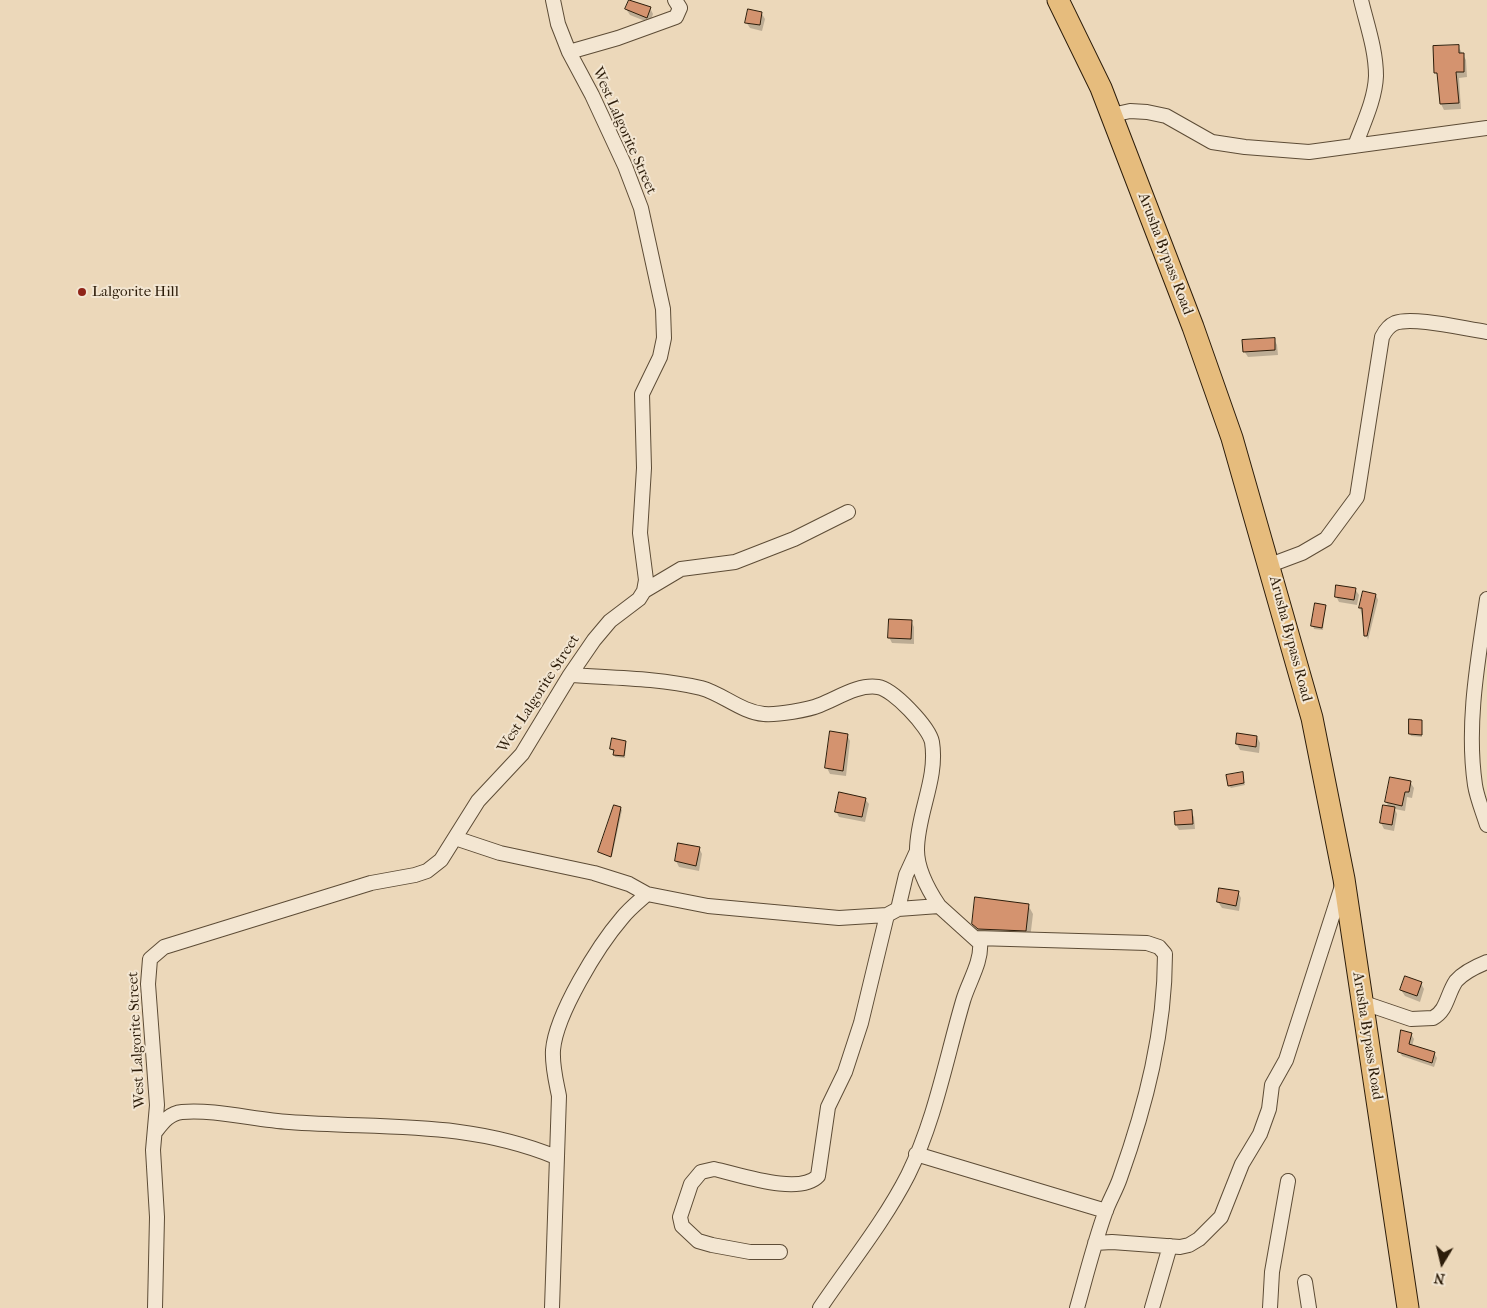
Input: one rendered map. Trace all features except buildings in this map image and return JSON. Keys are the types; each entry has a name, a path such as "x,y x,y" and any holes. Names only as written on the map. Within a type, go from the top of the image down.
{"main road":[{"name":"Arusha Bypass Road","path":"1058,0 1112,115 1193,327 1232,438 1270,565 1312,718 1344,879 1408,1308"}],"street":[{"name":"West Lalgorite Street","path":"155,1308 157,1217 153,1150 156,1131 156,1086 148,984 150,959 164,947 371,883 415,875 427,870 441,860 478,801 522,754 570,675 610,621 639,599 644,591 646,580 640,533 644,468 642,394 660,357 664,338 663,309 640,208 625,166 592,95 569,52 558,24 553,0"},
{"path":"569,52 618,38 676,17 680,8 675,0"},
{"path":"1355,146 1371,104 1376,77 1373,51 1361,0"},
{"path":"1112,115 1130,112 1166,116 1212,142 1245,147 1309,152 1487,128"},
{"path":"1270,565 1302,553 1326,539 1357,497 1382,337 1386,329 1394,324 1408,321 1487,332"},
{"path":"644,591 681,569 735,562 794,538 848,512"},
{"path":"1487,599 1473,698 1487,825"},
{"path":"570,675 662,681 704,689 737,705 762,714 818,706 862,688 877,687 890,692 926,729 931,738 930,781 917,851 892,912 861,1023 845,1072 828,1107 818,1176 814,1180 806,1182 780,1184 714,1169 705,1170 691,1184 680,1217 682,1226 698,1241 750,1252 780,1252"},
{"path":"455,838 500,853 594,873 629,884 647,894 708,906 816,916 892,912 939,906"},
{"path":"820,1308 887,1210 907,1175 938,1096 964,999 980,953 980,943 976,938 939,906 921,870 917,851"},
{"path":"1095,1243 1189,1245 1199,1239 1216,1222 1227,1205 1242,1164 1265,1123 1272,1085 1286,1060 1344,879"},
{"path":"552,1308 556,1157 560,1096 553,1065 553,1050 561,1017 600,946 622,917 647,894"},
{"path":"976,938 1147,943 1159,947 1165,954 1163,1013 1157,1048 1134,1136 1095,1243 1077,1308"},
{"path":"1364,1003 1411,1018 1432,1018 1444,1008 1456,981 1464,974 1487,962"},
{"path":"156,1131 169,1116 176,1113 208,1113 296,1123 454,1130 502,1138 556,1157"},
{"path":"916,1154 1106,1211"},
{"path":"1270,1308 1272,1272 1288,1181"},
{"path":"1152,1308 1170,1246"},
{"path":"1305,1282 1308,1308"}],"place":[{"name":"Lalgorite Hill","path":"82,292"}]}
